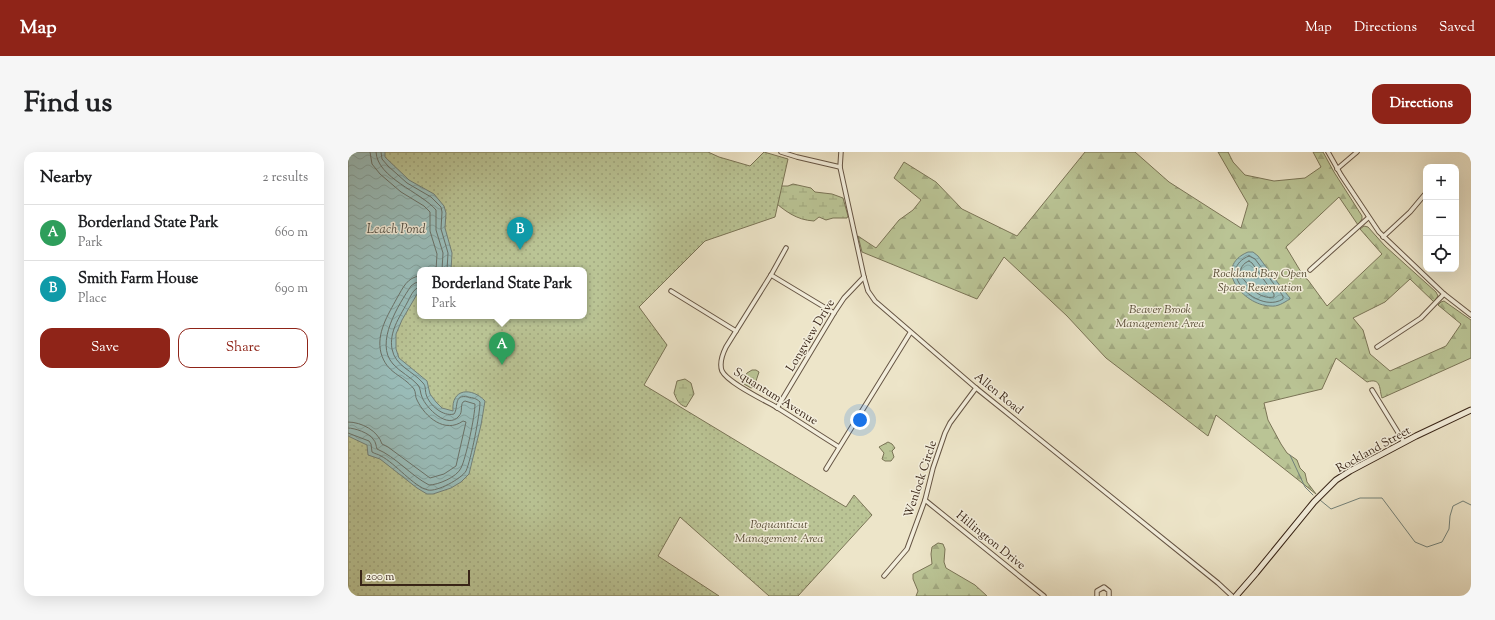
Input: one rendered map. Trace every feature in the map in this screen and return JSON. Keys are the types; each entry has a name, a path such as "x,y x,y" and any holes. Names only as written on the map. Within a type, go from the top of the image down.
{"street":[{"path":"781,152 840,167"},
{"name":"Allen Road","path":"841,152 840,167 864,277 868,291 872,298 976,388 1218,583 1232,596"},
{"path":"1328,152 1368,218 1383,237 1444,294 1471,315"},
{"path":"1337,169 1357,152"},
{"path":"1383,237 1410,212 1423,197"},
{"path":"1310,270 1368,218"},
{"name":"Squantum Avenue","path":"786,248 721,356 720,364 722,372 737,385 839,448"},
{"path":"771,275 834,313"},
{"name":"Longview Drive","path":"776,408 844,298 864,277"},
{"path":"671,291 736,331"},
{"path":"1377,347 1421,318 1444,294"},
{"path":"826,469 910,332"},
{"name":"Wenlock Circle","path":"884,576 907,549 925,500 933,468 945,433 950,423 976,388"},
{"path":"1372,390 1404,442"},
{"name":"Rockland Street","path":"1236,596 1256,574 1309,508 1331,484 1350,471 1404,442 1471,410"},
{"name":"Hillington Drive","path":"925,500 1044,596"},
{"path":"1097,596 1097,591 1104,587 1108,590 1110,596"}],"green space":[{"name":"Poquanticut Management Area","path":"348,152 708,152 719,157 750,166 764,152 788,159 775,217 705,241 639,307 667,345 644,385 846,507 854,495 872,515 798,596 769,596 680,517 658,556 719,596 348,596"},
{"path":"1085,152 1135,152 1169,182 1241,228 1248,204 1218,152 1228,152 1233,162 1245,175 1274,181 1305,178 1321,167 1313,152 1323,152 1362,216 1362,219 1358,225 1339,197 1286,247 1304,277 1308,280 1327,306 1382,254 1360,229 1364,226 1368,227 1385,246 1436,292 1438,296 1434,302 1410,279 1385,302 1353,318 1363,330 1370,354 1390,371 1446,346 1461,324 1438,305 1444,301 1471,320 1471,358 1382,398 1378,383 1375,381 1367,382 1336,358 1322,389 1264,403 1268,420 1281,444 1287,453 1297,460 1300,468 1305,473 1307,482 1316,494 1216,415 1208,436 1106,358 1067,316 1004,257 977,299 862,252 858,236 876,248 899,220 913,210 921,200 894,178 904,162 936,182 962,209 1017,236"},
{"path":"793,184 811,188 815,192 832,194 843,198 848,216 847,218 833,218 826,220 819,217 814,221 802,219 786,211 771,199 780,186 788,186"},
{"path":"752,370 759,372 754,387 751,388 742,381 747,373"},
{"path":"685,379 691,383 694,394 686,407 679,403 674,393 677,381"},
{"path":"888,442 895,448 892,451 894,457 891,461 885,461 882,459 884,453 879,447"},
{"path":"938,543 943,544 945,549 944,562 946,568 975,585 987,596 916,596 918,591 913,579 913,574 932,564 932,547"}],"water":[{"name":"Leach Pond","path":"348,152 385,152 385,157 409,180 434,194 444,206 446,213 445,228 452,253 451,267 417,267 417,294 402,320 396,334 396,349 399,358 427,381 430,394 442,408 453,411 453,403 455,398 463,392 474,393 485,401 481,425 469,474 461,482 451,488 433,494 427,494 417,488 380,459 368,455 367,445 348,436"},
{"path":"1248,252 1253,252 1258,256 1290,299 1278,305 1270,306 1260,304 1250,299 1242,292 1235,284 1232,275 1232,267 1238,259"}],"waterway":[{"path":"1290,455 1305,487 1313,495"},
{"path":"1320,500 1331,509 1360,498 1382,498 1415,542 1427,547 1442,542 1449,529 1450,516 1453,506 1463,501 1471,505"}],"place":[{"name":"Smith Farm House","path":"520,250"},
{"name":"Borderland State Park","path":"502,365"}],"park label":[{"name":"Rockland Bay Open Space Reservation","path":"1260,280"},
{"name":"Beaver Brook Management Area","path":"1160,316"}]}
